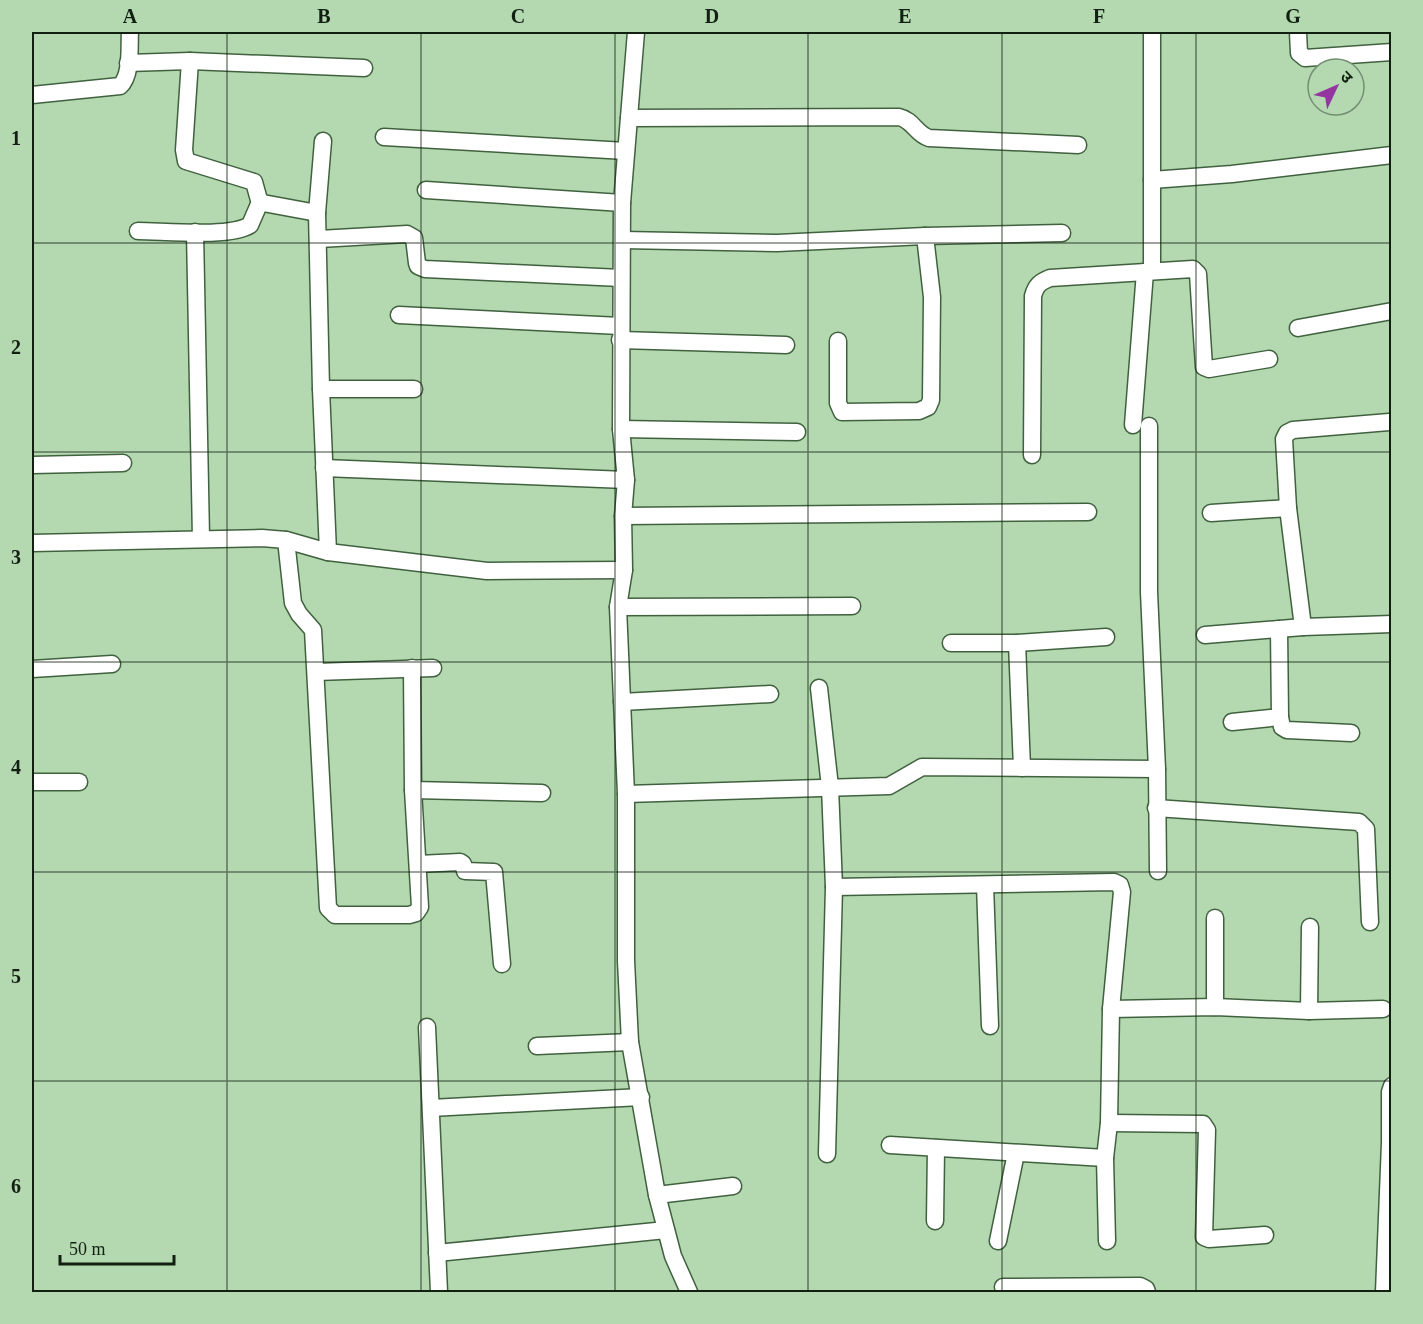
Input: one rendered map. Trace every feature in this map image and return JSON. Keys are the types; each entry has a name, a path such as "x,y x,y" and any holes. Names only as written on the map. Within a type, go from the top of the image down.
{"street":[{"path":"32,95 120,86 124,83 128,63 130,32"},
{"path":"636,32 622,203 621,429 626,480 623,516 624,570 618,607 626,794 630,1042 657,1195 673,1256 689,1293"},
{"path":"1152,32 1152,180 1141,426 1158,769 1156,808 1158,870"},
{"path":"1298,32 1299,53 1305,58 1392,52"},
{"path":"128,63 190,61 364,68"},
{"path":"138,231 239,230 247,227 253,221 260,202 254,182 191,163 184,158 190,61"},
{"path":"629,118 899,117 905,118 919,133 929,138 1078,145"},
{"path":"384,136 626,151"},
{"path":"323,141 317,213 328,552"},
{"path":"1152,180 1232,174 1392,155"},
{"path":"426,190 622,203"},
{"path":"260,202 317,213"},
{"path":"195,232 201,538"},
{"path":"623,240 777,243 1062,232"},
{"path":"319,239 407,234 414,238 417,263 425,269 621,278"},
{"path":"838,341 838,403 842,412 919,411 928,407 931,400 932,297 924,236"},
{"path":"1032,455 1033,296 1038,284 1050,278 1190,268 1196,271 1204,367 1209,369 1269,359"},
{"path":"1298,328 1392,310"},
{"path":"399,315 786,345"},
{"path":"321,389 414,389"},
{"path":"1303,627 1288,508 1283,442 1287,433 1293,430 1389,422"},
{"path":"621,429 796,432"},
{"path":"32,465 123,464"},
{"path":"324,468 626,480"},
{"path":"1211,513 1288,508"},
{"path":"623,516 1088,512"},
{"path":"32,543 262,538 286,540 328,552 487,571 624,570"},
{"path":"286,540 293,603 313,630 330,912 338,916 409,915 416,913 421,903 413,790 412,668"},
{"path":"618,607 852,606"},
{"path":"1205,635 1303,627 1392,624"},
{"path":"1279,629 1282,727 1287,730 1351,733"},
{"path":"951,643 1017,643 1106,637"},
{"path":"1017,643 1022,768"},
{"path":"32,669 112,664"},
{"path":"316,672 433,668"},
{"path":"819,688 830,787 834,887 827,1154"},
{"path":"622,702 770,694"},
{"path":"1232,722 1280,717"},
{"path":"626,794 889,786 922,766 1158,769"},
{"path":"32,782 79,782"},
{"path":"413,790 542,793"},
{"path":"1156,808 1359,822 1366,829 1370,922"},
{"path":"418,864 460,862 465,871 494,872 502,964"},
{"path":"834,887 1114,882 1120,885 1122,892 1111,1009 1109,1123 1105,1158 1107,1241"},
{"path":"985,885 990,1026"},
{"path":"1215,918 1215,1007"},
{"path":"1309,1011 1310,927"},
{"path":"1111,1009 1215,1007 1309,1011 1383,1009"},
{"path":"427,1027 439,1293"},
{"path":"537,1046 630,1042"},
{"path":"1384,1293 1392,1086"},
{"path":"431,1108 641,1097"},
{"path":"1109,1123 1198,1122 1203,1124 1207,1130 1204,1237 1209,1239 1265,1235"},
{"path":"890,1145 1105,1158"},
{"path":"935,1221 936,1148"},
{"path":"998,1241 1016,1153"},
{"path":"657,1195 733,1186"},
{"path":"437,1253 666,1230"},
{"path":"1003,1287 1140,1286 1146,1289 1147,1293"}]}
